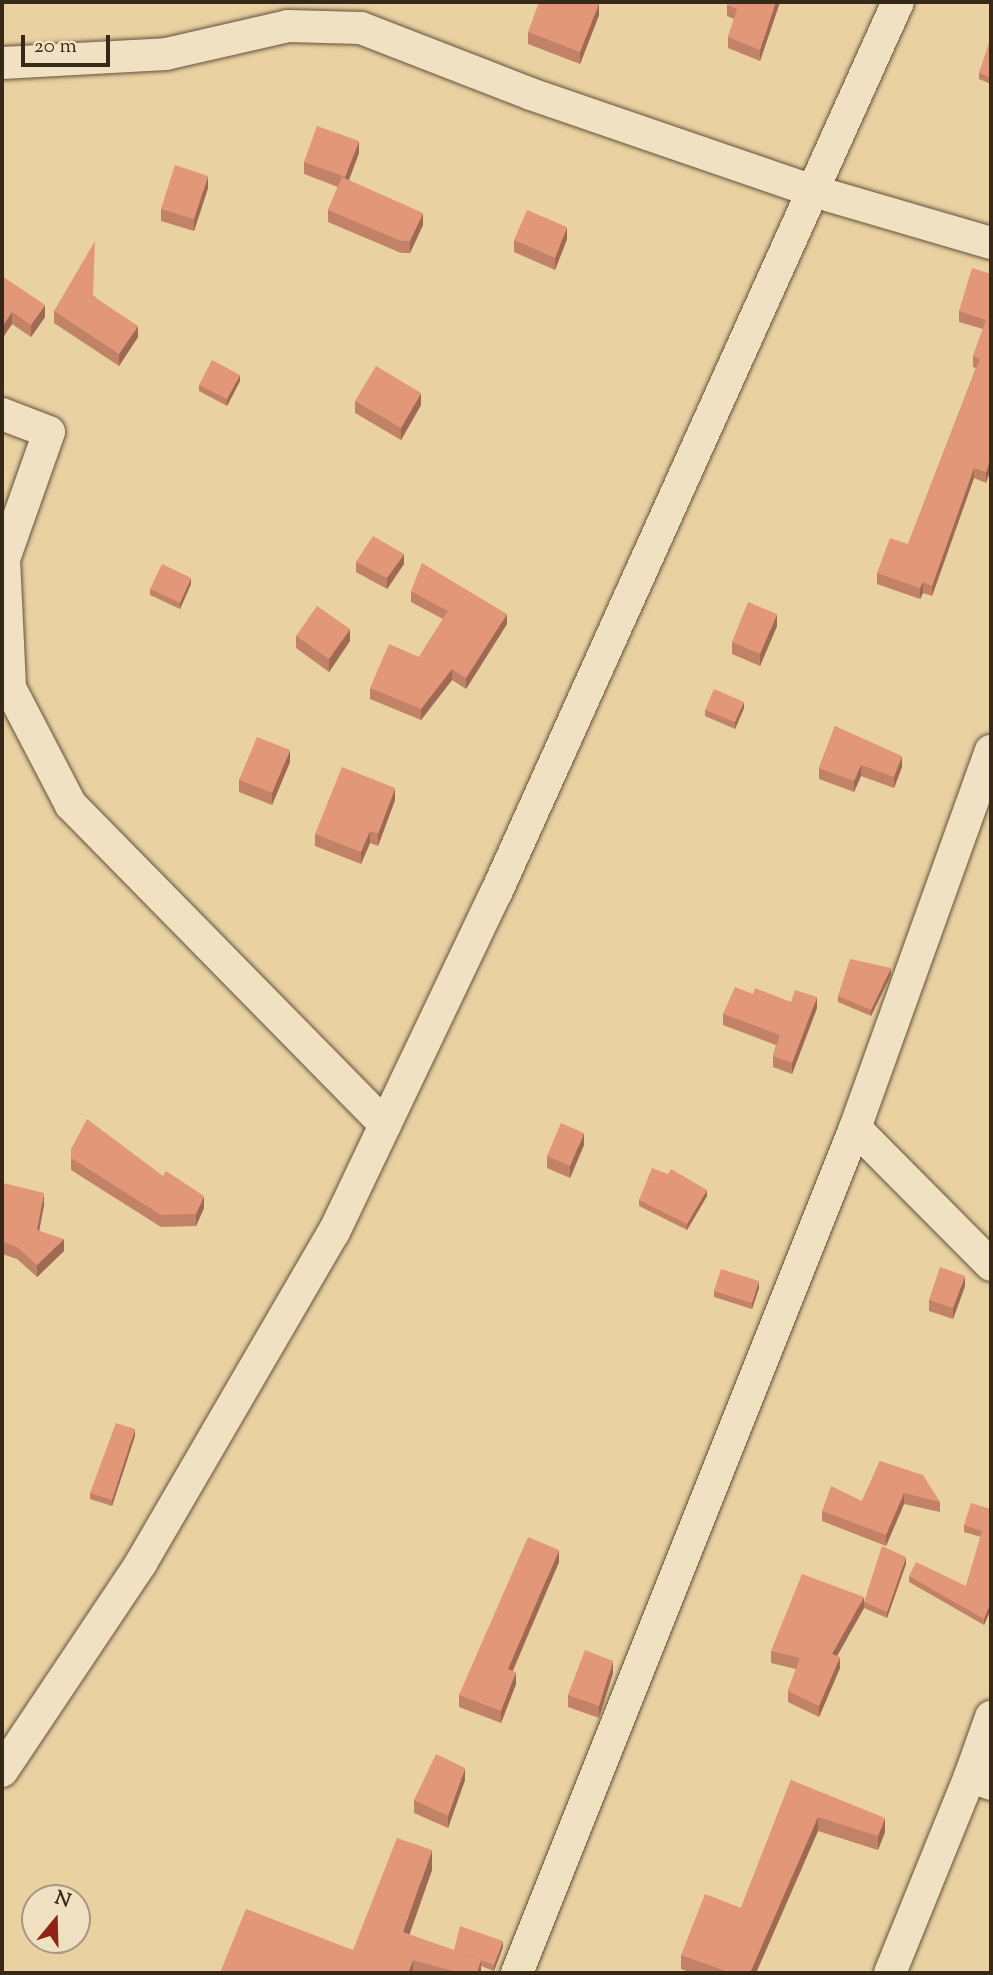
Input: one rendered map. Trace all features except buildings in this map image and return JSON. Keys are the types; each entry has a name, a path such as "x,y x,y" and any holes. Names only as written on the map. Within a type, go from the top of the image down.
{"street":[{"path":"2,1771 141,1563 334,1232 502,880 898,2"},
{"path":"2,63 166,54 288,26 361,28 531,94 813,191 991,243"},
{"path":"2,414 49,432 4,559 10,688 71,805 385,1125"},
{"path":"517,1973 855,1128 991,751"},
{"path":"855,1128 991,1265"},
{"path":"890,1973 981,1780 991,1717"}]}
